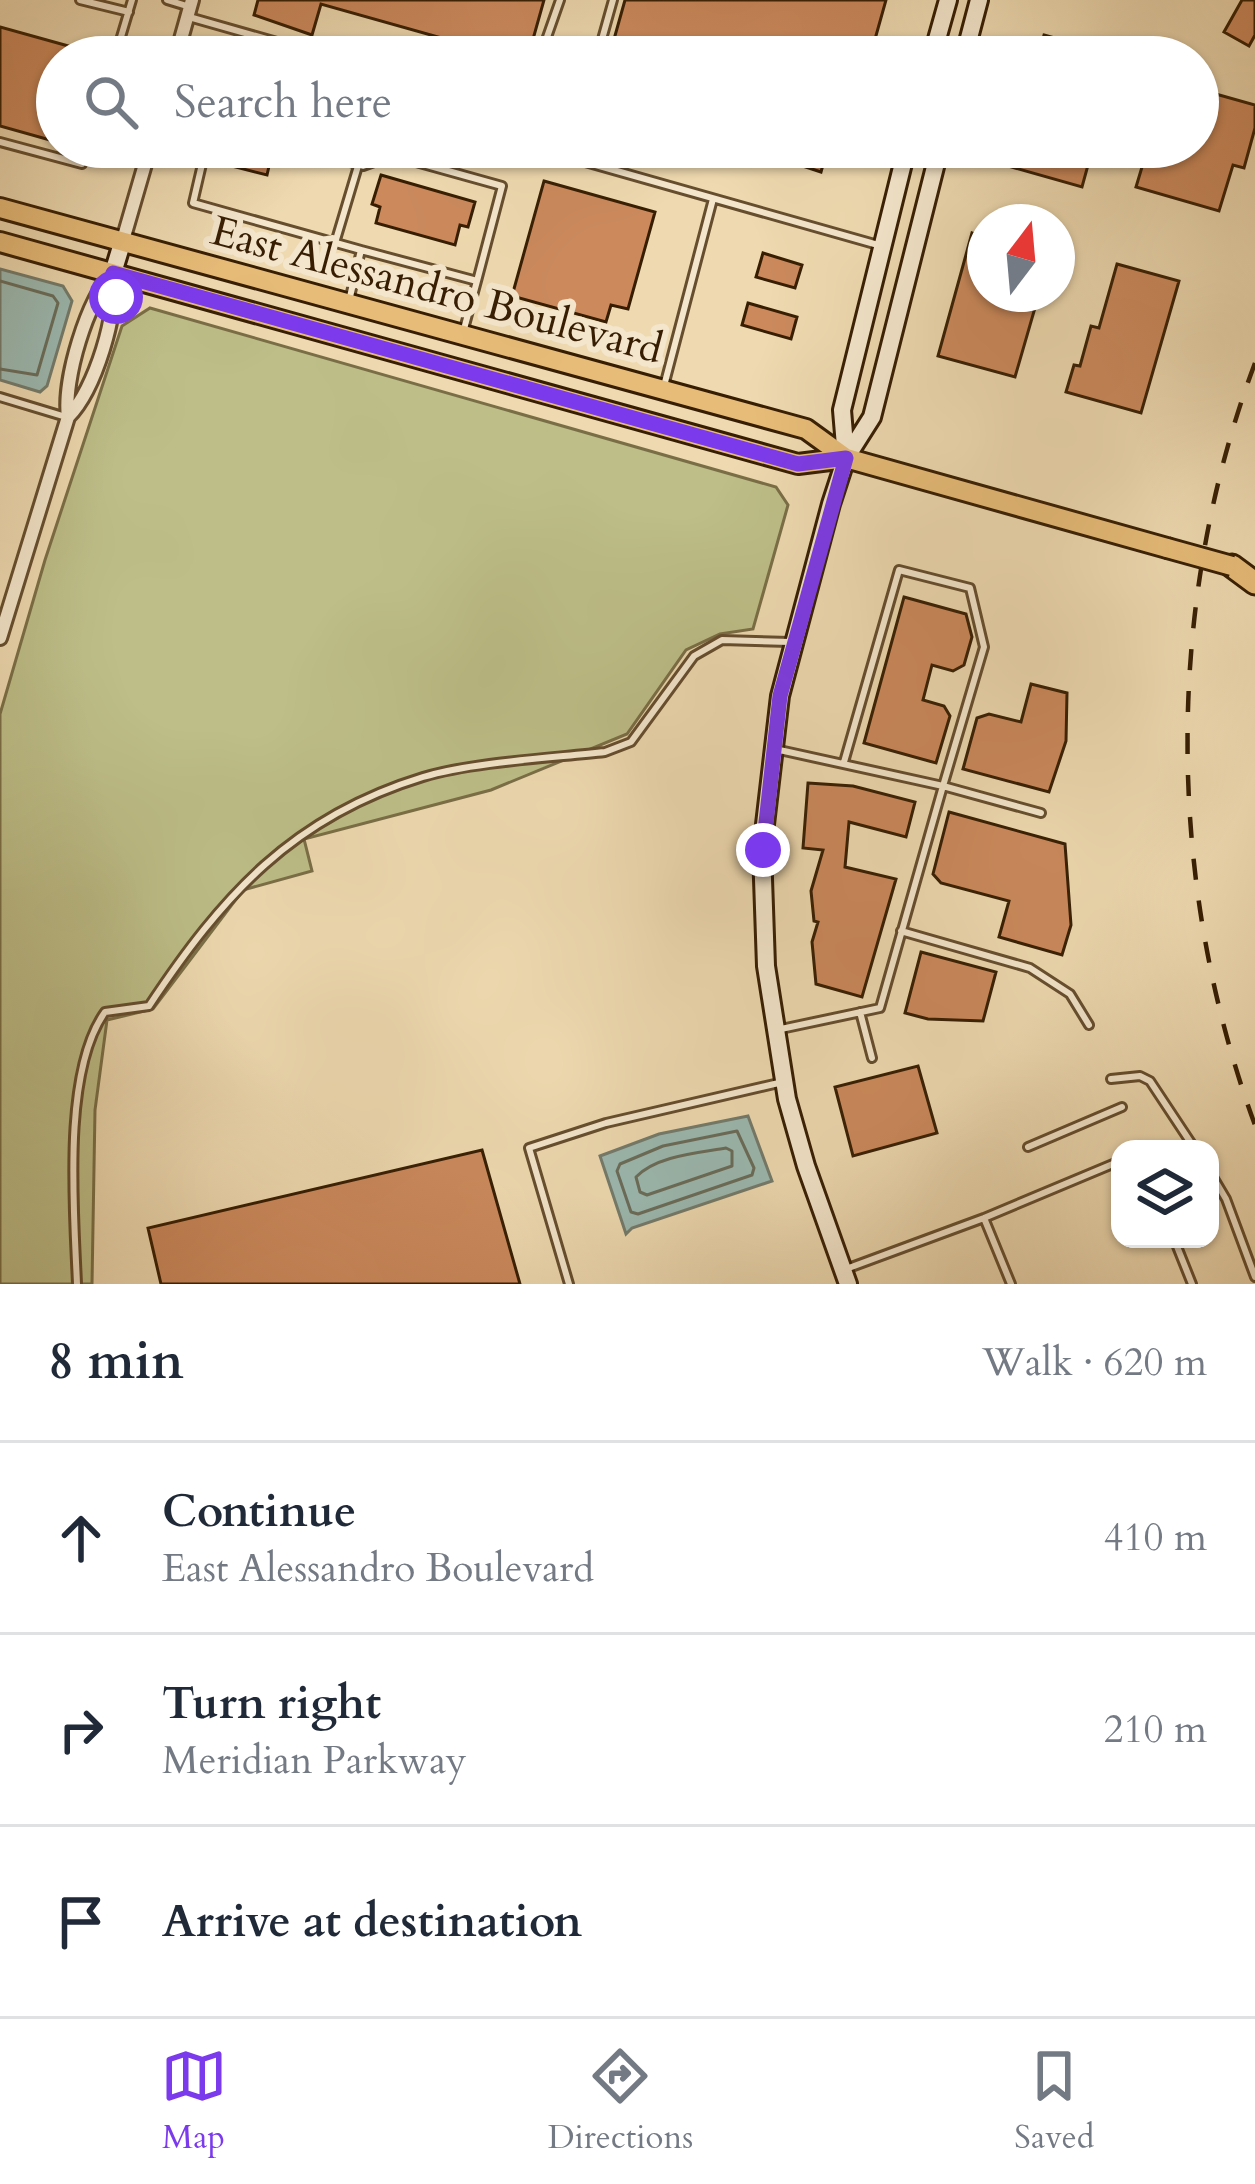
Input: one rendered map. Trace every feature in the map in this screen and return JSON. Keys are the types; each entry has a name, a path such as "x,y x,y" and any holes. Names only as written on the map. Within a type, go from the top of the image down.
{"highway":[{"path":"1232,566 1255,584"}],"main road":[{"path":"938,36 948,0"},
{"path":"970,36 980,0"},
{"path":"846,458 842,410 903,168"},
{"path":"845,1277 806,1166 774,1030 763,892 772,748 795,642 846,458 872,417 935,168"},
{"name":"East Alessandro Boulevard","path":"0,208 806,429 846,458 1255,573"},
{"path":"113,273 124,240"},
{"name":"East Alessandro Boulevard","path":"0,242 798,464 846,458"}],"street":[{"path":"124,240 144,168"},
{"path":"0,638 68,417 65,397 97,290 113,273"}],"lane":[{"path":"80,0 129,11"},
{"path":"121,36 132,0"},
{"path":"167,0 270,36"},
{"path":"547,36 560,0"},
{"path":"603,36 613,0"},
{"path":"0,142 36,152"},
{"path":"201,168 193,203 477,280"},
{"path":"335,243 357,168"},
{"path":"443,168 502,186 462,334"},
{"path":"606,168 882,247"},
{"path":"663,390 713,199"},
{"path":"348,302 361,250"},
{"path":"0,397 68,417"},
{"path":"774,1030 880,1008 984,647 970,588 899,570 844,762"},
{"path":"77,1284 73,1180 90,1034 105,1012 148,1006 238,886 316,825 426,776 605,752 631,742 694,656 722,640 795,642"},
{"path":"772,748 1041,813"},
{"path":"901,931 1030,968 1070,994 1089,1025"},
{"path":"860,1012 872,1058"},
{"path":"1111,1079 1140,1076 1150,1081 1189,1140"},
{"path":"569,1284 529,1148 606,1123 784,1082"},
{"path":"1028,1147 1122,1107"},
{"path":"845,1277 1111,1165"},
{"path":"1219,1187 1255,1276"},
{"path":"984,1218 1012,1284"},
{"path":"1178,1248 1192,1284"}],"green space":[{"path":"150,308 776,487 788,505 753,629 720,634 686,650 627,734 491,790 304,839 312,871 243,890 153,1009 107,1020 95,1110 92,1284 0,1284 0,714 122,326"}],"water":[{"path":"0,269 63,286 72,301 47,386 40,392 0,380"},
{"path":"748,1116 772,1181 626,1234 600,1156 659,1134"}],"building":[{"path":"258,0 544,0 534,36 435,36 321,4 312,35 254,15"},
{"path":"625,0 886,0 876,36 615,36"},
{"path":"1242,0 1255,0 1255,35 1249,46 1224,32"},
{"path":"0,27 36,37 36,136 0,126"},
{"path":"1219,95 1255,105 1255,128 1244,168 1233,165 1219,211 1136,187 1142,168 1219,168"},
{"path":"240,168 269,168 267,175"},
{"path":"1015,168 1087,168 1082,187"},
{"path":"381,175 475,202 468,227 460,225 455,245 376,223 380,207 372,204"},
{"path":"544,181 655,212 628,309 611,305 606,322 512,296"},
{"path":"967,251 967,312 1034,312 1015,377 938,356"},
{"path":"763,253 802,265 795,288 756,277"},
{"path":"1117,264 1179,281 1141,413 1066,392 1074,365 1080,366 1091,326 1099,328"},
{"path":"748,303 797,317 791,339 742,325"},
{"path":"904,597 966,614 972,637 964,665 953,671 932,665 923,700 944,706 950,716 936,763 864,743"},
{"path":"1031,684 1067,693 1066,741 1049,792 963,769 977,718 989,714 1021,722"},
{"path":"808,783 853,786 915,802 906,837 849,822 845,867 896,879 862,997 816,984 812,942 818,922 814,921 811,891 823,850 803,848"},
{"path":"949,812 1065,844 1071,925 1062,955 999,937 1009,901 941,883 933,874"},
{"path":"921,952 996,972 983,1021 928,1019 905,1013"},
{"path":"918,1066 937,1133 853,1156 835,1087"},
{"path":"482,1150 520,1284 161,1284 148,1228"}],"railway":[{"path":"1255,363 1225,456 1204,551 1192,647 1188,744 1192,842 1205,938 1226,1033 1255,1125"}],"route":[{"path":"116,297 113,273 798,464 846,458 780,696 763,850"}]}
